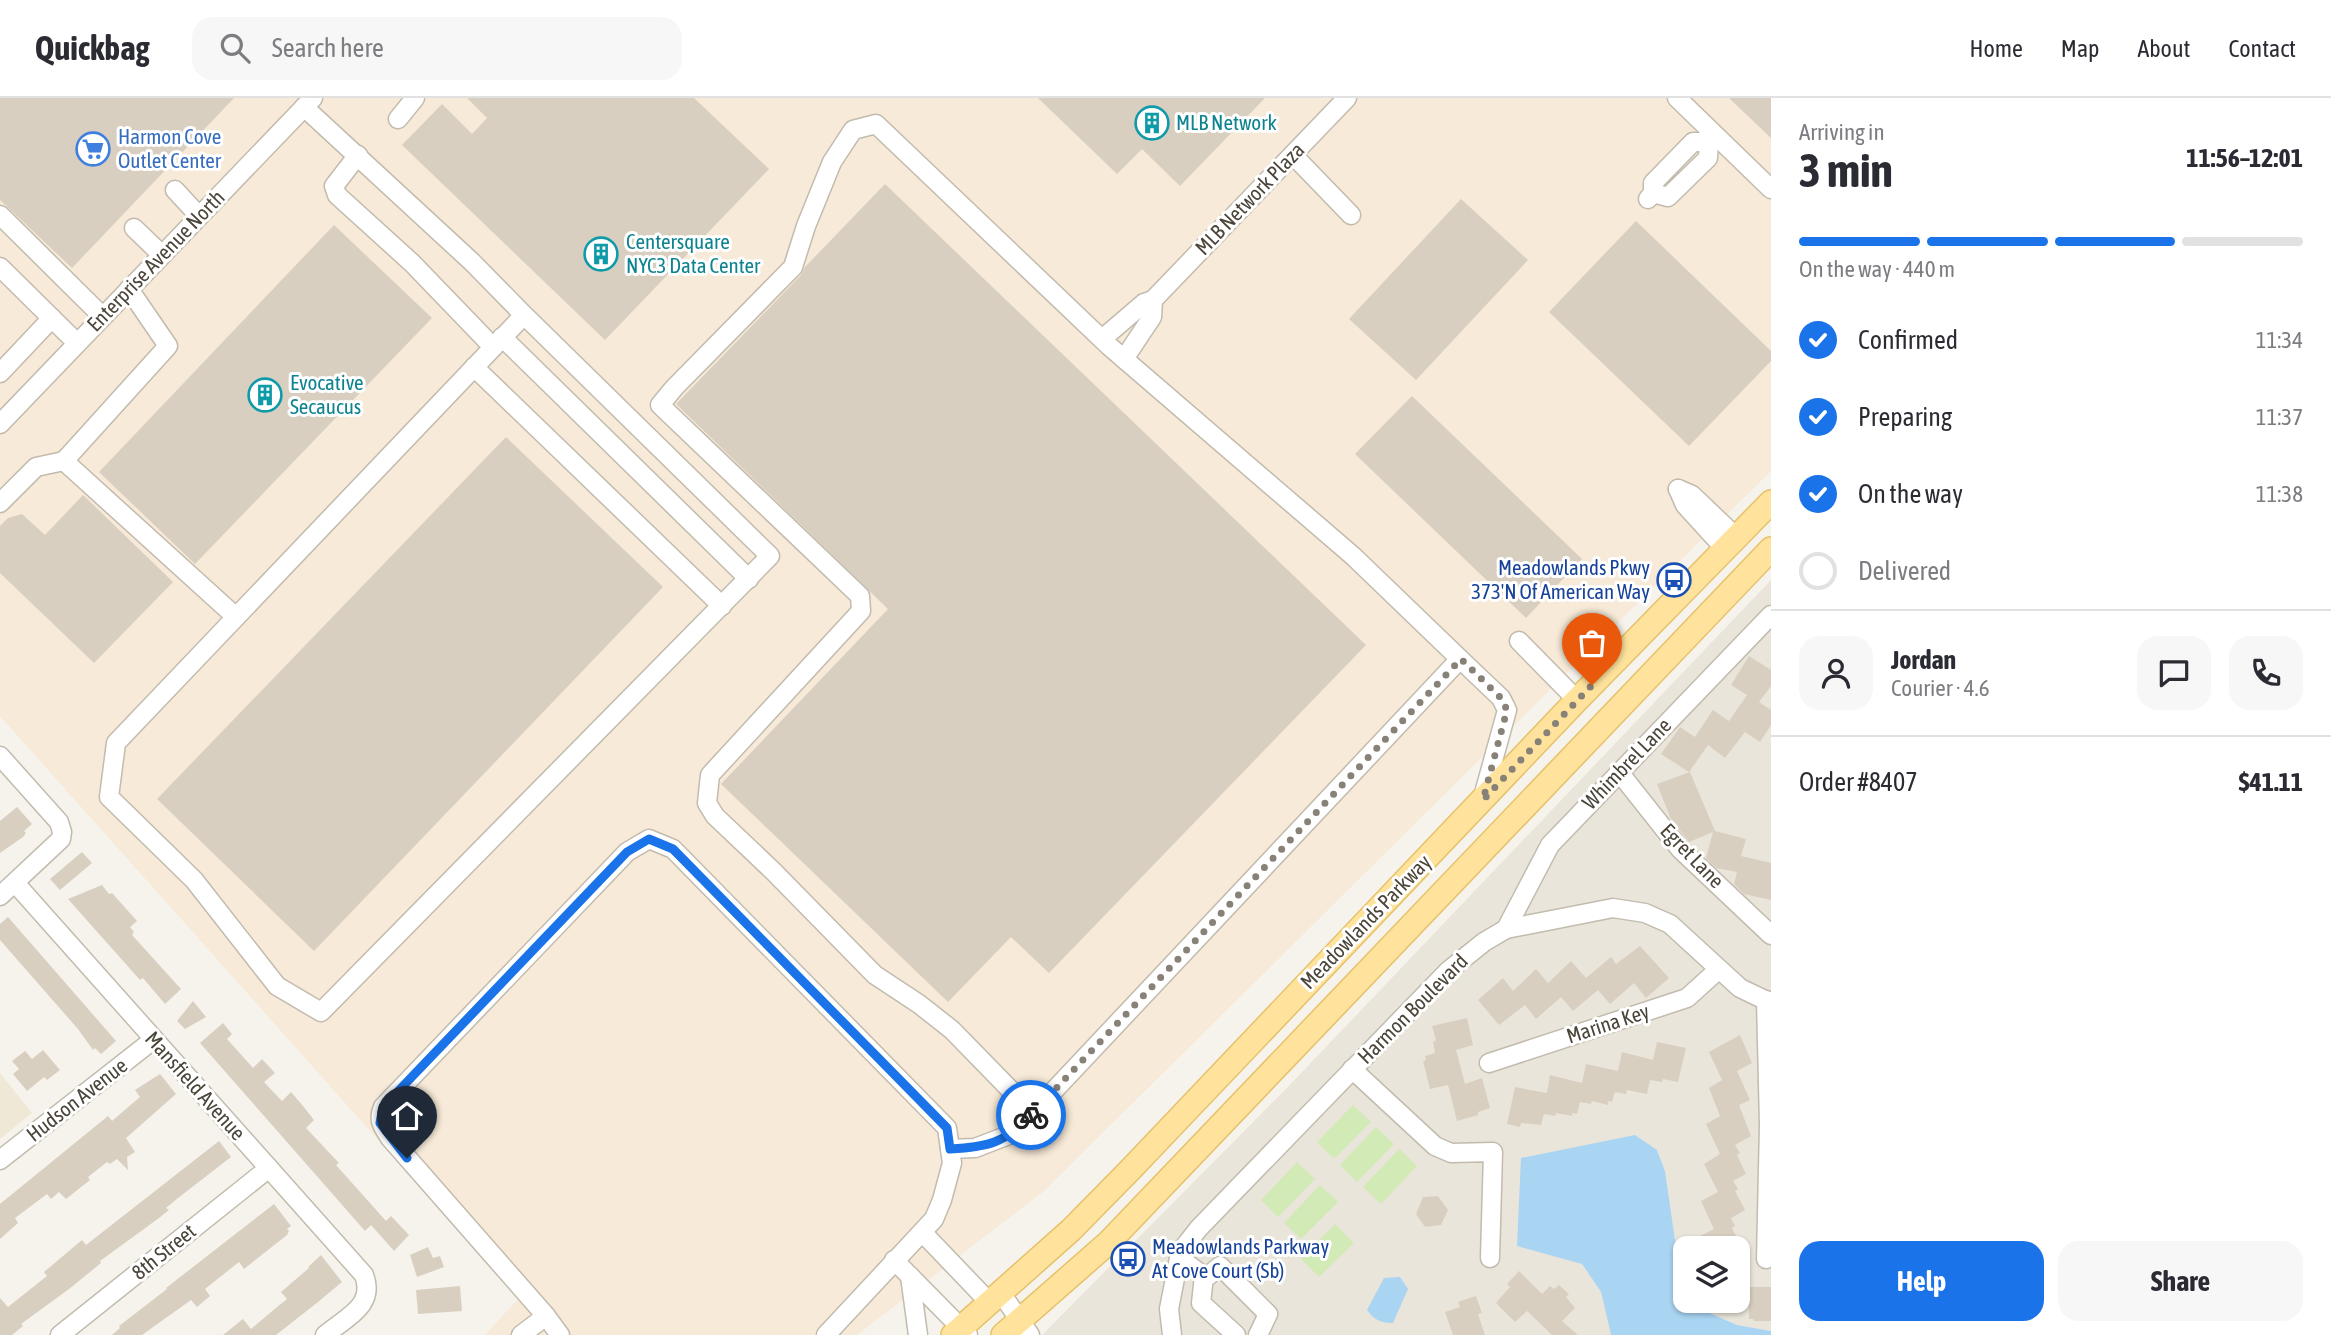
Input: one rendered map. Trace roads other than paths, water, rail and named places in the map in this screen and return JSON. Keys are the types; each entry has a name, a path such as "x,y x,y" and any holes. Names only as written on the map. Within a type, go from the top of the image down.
{"main road":[{"name":"Meadowlands Parkway","path":"961,1333 1130,1170 1577,700 1771,502"},
{"name":"Meadowlands Parkway","path":"1018,1330 1109,1242 1771,549"}],"street":[{"path":"398,119 415,98"},
{"name":"MLB Network Plaza","path":"1153,300 1347,98"},
{"path":"1677,98 1713,140 1771,189"},
{"path":"309,103 358,155 472,262 770,556 321,1012 277,986 194,880 109,797 116,743 524,315"},
{"name":"Enterprise Avenue North","path":"0,425 309,103"},
{"path":"1033,1113 952,1030 875,975 715,816 707,803 710,775 861,611 860,596 660,405 793,267 832,162 853,130 876,124 1102,339 1353,556 1501,698 1507,710 1483,800"},
{"path":"1650,196 1668,197 1708,158 1713,140"},
{"path":"358,155 334,186 337,195 498,342 749,579"},
{"path":"1293,155 1351,215"},
{"path":"175,190 199,216"},
{"path":"0,215 102,316"},
{"path":"134,228 162,255"},
{"path":"0,267 77,344"},
{"path":"0,503 36,467 64,461 168,346 129,289"},
{"path":"1102,339 1144,303 1153,300 1152,317 1124,359"},
{"path":"0,373 52,318"},
{"path":"474,367 722,606"},
{"path":"64,461 236,617"},
{"name":"Whimbrel Lane","path":"1506,929 1550,845 1771,615"},
{"path":"1519,641 1577,700"},
{"path":"950,1149 975,1148 1014,1133 1461,659"},
{"path":"0,756 59,822 62,832 61,839 16,884 0,896"},
{"name":"Egret Lane","path":"1619,772 1680,849 1771,934"},
{"path":"560,1335 390,1138 380,1123 380,1113 627,852 649,839 673,849 947,1128 952,1163 943,1200 934,1219 826,1335"},
{"name":"Mansfield Avenue","path":"16,884 364,1275 368,1292 360,1307 325,1335"},
{"name":"Harmon Boulevard","path":"1172,1335 1170,1309 1179,1258 1181,1251 1199,1228 1448,971 1484,942 1506,929 1613,908 1645,913 1670,924 1718,970 1741,988 1769,1002"},
{"name":"Marina Key","path":"1489,1063 1687,998 1718,970"},
{"path":"1766,1259 1770,1125 1769,1002"},
{"name":"Hudson Avenue","path":"0,1160 153,1040"},
{"path":"1352,1069 1435,1146 1451,1153 1493,1152 1490,1258"},
{"name":"8th Street","path":"60,1335 269,1168"},
{"path":"922,1232 995,1298 1018,1330"},
{"path":"1179,1258 1204,1276 1208,1276 1220,1266 1268,1314 1258,1335"},
{"path":"894,1260 961,1333"},
{"path":"910,1276 919,1335"},
{"path":"1204,1276 1200,1303 1236,1335"},
{"path":"520,1335 546,1316"}],"water":[{"path":"1635,1135 1657,1150 1665,1171 1675,1236 1673,1313 1710,1313 1737,1325 1771,1331 1771,1335 1611,1335 1601,1292 1582,1264 1517,1246 1521,1158"},
{"path":"1400,1277 1408,1289 1393,1323 1378,1320 1367,1310 1384,1278"}],"place":[{"name":"MLB Network","path":"1152,123"},
{"name":"Harmon Cove Outlet Center","path":"93,149"},
{"name":"Centersquare NYC3 Data Center","path":"601,254"},
{"name":"Evocative Secaucus","path":"265,395"},
{"name":"Meadowlands Pkwy 373'N Of American Way","path":"1674,580"},
{"name":"Meadowlands Parkway At Cove Court (Sb)","path":"1128,1259"}]}
